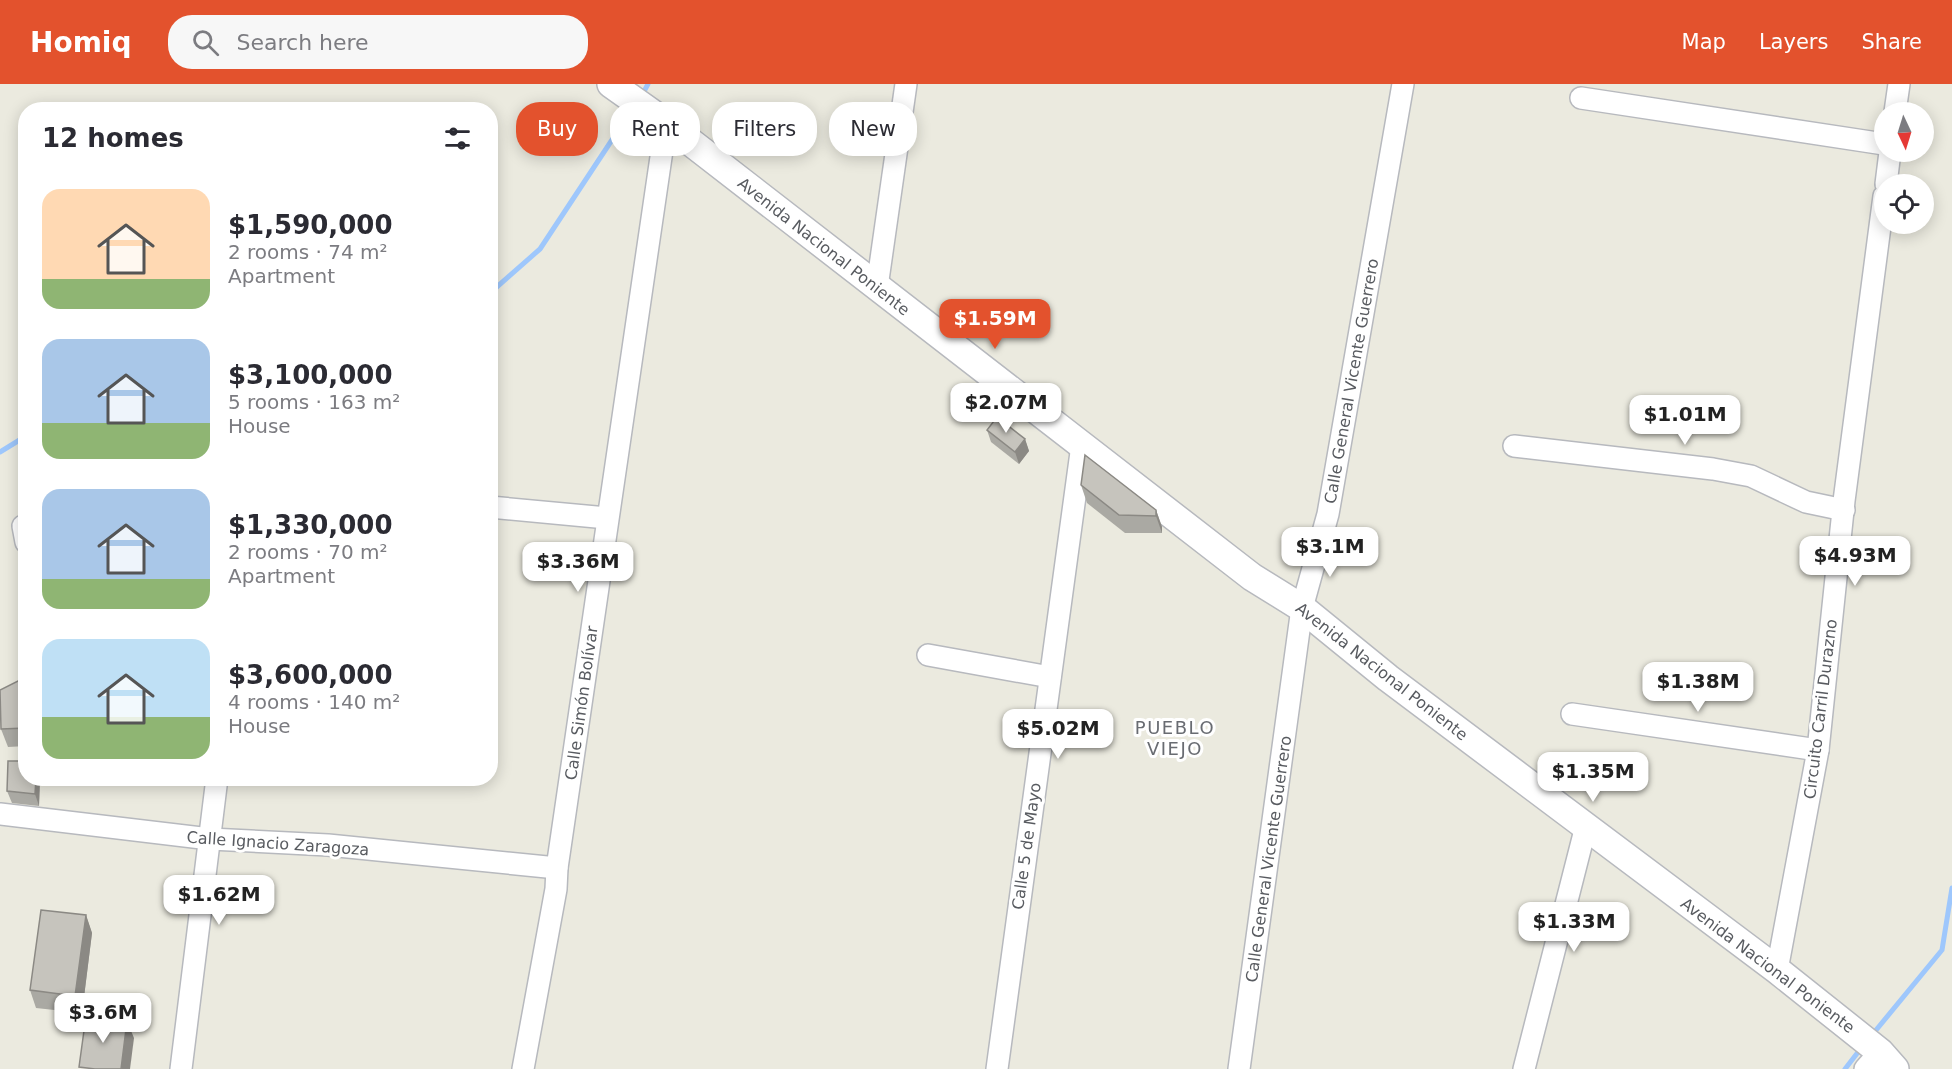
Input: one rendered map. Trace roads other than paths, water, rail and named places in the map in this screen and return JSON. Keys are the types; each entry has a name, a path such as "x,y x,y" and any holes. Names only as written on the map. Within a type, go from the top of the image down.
{"street":[{"path":"877,287 906,84"},
{"name":"Calle General Vicente Guerrero","path":"1239,1069 1302,608 1328,514 1403,84"},
{"path":"1896,102 1899,84"},
{"name":"Avenida Nacional Poniente","path":"615,87 636,102"},
{"path":"1581,98 1874,142"},
{"name":"Avenida Nacional Poniente","path":"700,149 1252,577 1302,608 1388,678 1777,970 1857,1032 1880,1063"},
{"name":"Calle Simón Bolívar","path":"523,1069 556,888 607,518 661,156"},
{"name":"Circuito Carril Durazno","path":"1777,970 1818,750 1844,510 1879,234"},
{"name":"Calle 5 de Mayo","path":"997,1069 1082,445"},
{"path":"1514,446 1713,469 1751,476 1806,502 1844,510"},
{"path":"498,508 607,518"},
{"path":"928,655 1050,677"},
{"path":"1572,714 1818,750"},
{"path":"181,1069 216,786"},
{"name":"Calle Ignacio Zaragoza","path":"0,814 210,839 328,845 557,868"},
{"path":"1524,1069 1586,826"}],"waterway":[{"path":"642,95 648,84"},
{"path":"498,286 540,249 610,143"},
{"path":"0,452 18,441"},
{"path":"1872,1035 1942,950 1952,888"},
{"path":"1845,1069 1862,1047"}],"district":[{"name":"PUEBLO VIEJO","path":"1175,738"}]}
